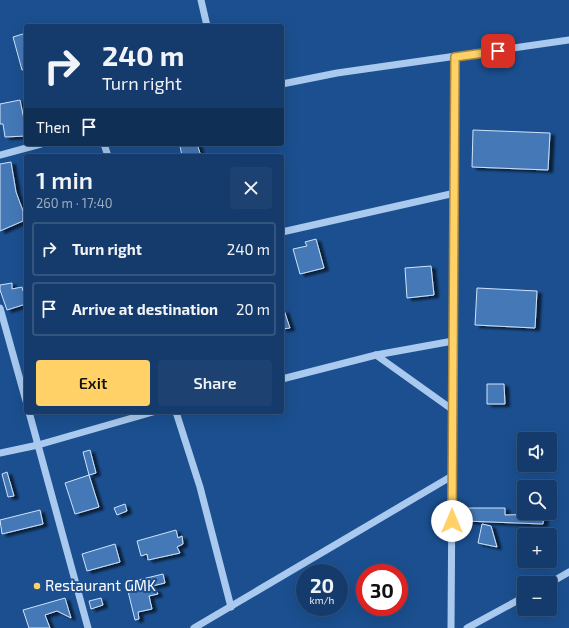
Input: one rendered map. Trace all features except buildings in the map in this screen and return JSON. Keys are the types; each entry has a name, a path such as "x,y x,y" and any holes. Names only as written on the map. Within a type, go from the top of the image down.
{"street":[{"path":"200,0 206,24"},
{"path":"284,84 337,73 569,40"},
{"path":"451,628 455,57"},
{"path":"0,155 34,146"},
{"path":"284,232 454,193"},
{"path":"0,308 24,394"},
{"path":"284,378 376,355 453,341"},
{"path":"376,355 453,410"},
{"path":"30,414 88,628"},
{"path":"0,453 38,445 146,414"},
{"path":"177,414 200,487 231,607"},
{"path":"194,628 452,476"},
{"path":"557,579 569,572"},
{"path":"467,628 517,601"}],"place":[{"name":"Restaurant GMK","path":"37,586"}],"route":[{"path":"452,521 455,57 498,51"}]}
